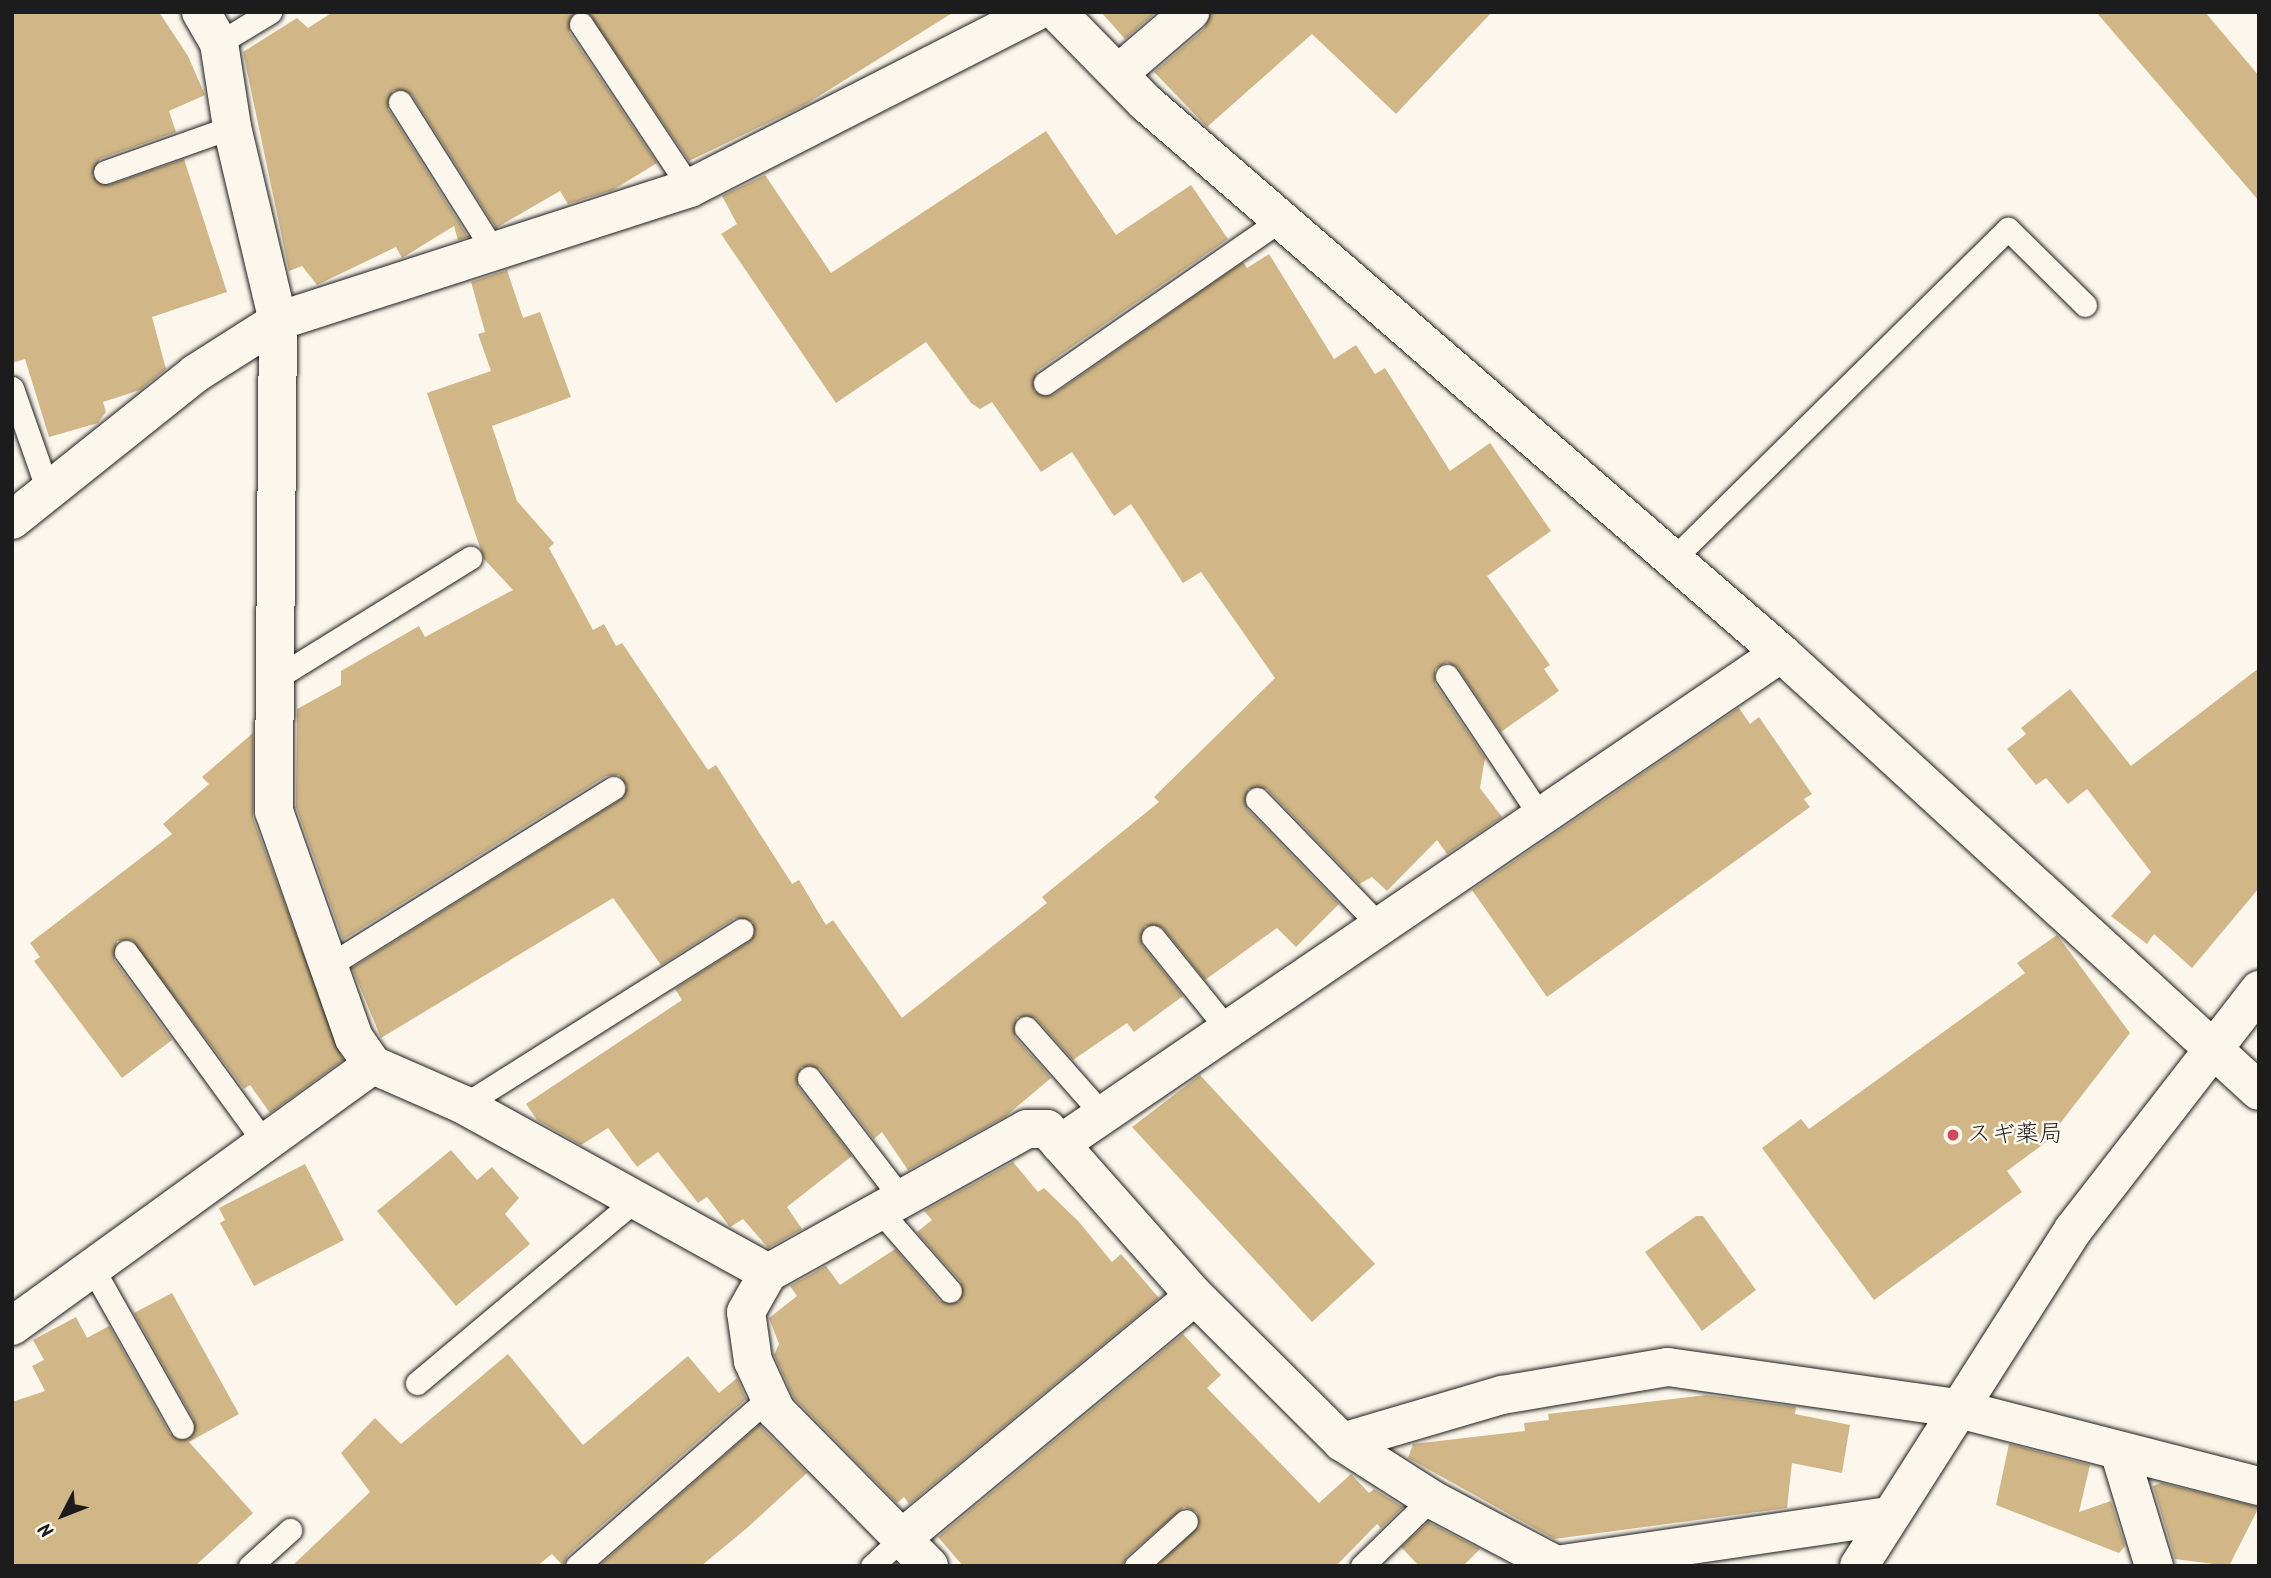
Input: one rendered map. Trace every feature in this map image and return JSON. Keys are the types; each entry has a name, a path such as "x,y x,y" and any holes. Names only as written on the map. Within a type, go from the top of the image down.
{"street":[{"path":"12,520 196,373 278,321 690,188 1035,12"},
{"path":"1057,12 1280,220 1781,653 2259,1091"},
{"path":"1119,72 1190,12"},
{"path":"210,28 278,321 274,811 354,1038 373,1065 464,1105 768,1273"},
{"path":"1060,1144 1781,653"},
{"path":"1859,1566 1955,1408 2073,1230 2211,1045 2259,990"},
{"path":"12,1326 94,1271 373,1065"},
{"path":"929,1566 776,1411 753,1361 746,1312 768,1273 1027,1129 1047,1129 1195,1296 1342,1442 1431,1499 1556,1565 1889,1516"},
{"path":"901,1539 1195,1296"},
{"path":"1342,1442 1502,1395 1668,1367 1955,1408 2259,1486"},
{"path":"2119,1451 2154,1566"}],"lane":[{"path":"210,28 270,12"},
{"path":"581,24 690,188"},
{"path":"400,102 495,253"},
{"path":"105,172 232,127"},
{"path":"1045,383 1280,220"},
{"path":"1672,559 2008,229 2085,305"},
{"path":"12,388 48,491"},
{"path":"273,680 470,558"},
{"path":"1447,676 1541,817"},
{"path":"330,965 613,788"},
{"path":"1257,799 1380,926"},
{"path":"464,1105 742,930"},
{"path":"1153,937 1228,1030"},
{"path":"125,952 266,1145"},
{"path":"1026,1028 1103,1115"},
{"path":"809,1077 950,1291"},
{"path":"416,1383 634,1201"},
{"path":"94,1271 182,1427"},
{"path":"577,1566 770,1397"},
{"path":"1362,1566 1431,1499"},
{"path":"1136,1566 1186,1521"},
{"path":"250,1566 290,1530"},
{"path":"873,1566 901,1539"}],"building":[{"path":"12,12 159,12 188,56 205,95 169,111 176,132 100,159 92,176 109,185 184,159 227,292 152,317 166,369 140,390 103,402 106,412 98,423 49,437 25,359 12,363"},
{"path":"333,12 574,12 569,32 657,163 613,190 568,204 560,191 496,228 412,95 393,90 388,109 468,237 458,240 454,226 402,258 396,247 317,285 302,266 289,271 243,52 297,18 308,28"},
{"path":"588,12 954,12 803,106 689,161"},
{"path":"1101,12 1156,12 1125,39"},
{"path":"1211,12 1492,12 1396,114 1312,34 1207,127 1154,72 1204,29"},
{"path":"2096,12 2205,12 2259,76 2259,201"},
{"path":"1046,131 1116,235 1191,185 1228,239 1037,371 1034,391 1053,395 1243,262 1247,268 1269,254 1334,359 1356,345 1375,374 1385,368 1450,471 1490,443 1551,531 1487,576 1550,665 1544,669 1559,691 1501,732 1458,668 1447,662 1435,669 1435,684 1485,758 1480,788 1502,817 1447,854 1437,840 1387,891 1372,877 1359,884 1267,789 1248,789 1247,809 1339,904 1296,947 1277,928 1205,980 1163,928 1145,926 1142,945 1183,996 1134,1032 1127,1023 1073,1060 1036,1018 1017,1017 1015,1037 1051,1078 1006,1116 908,1170 882,1132 874,1139 820,1069 801,1067 798,1087 852,1156 787,1207 802,1229 768,1248 743,1219 730,1227 707,1197 698,1203 658,1152 637,1167 608,1128 581,1145 537,1120 526,1104 682,1000 675,989 750,941 753,922 735,918 661,965 613,898 381,1038 352,968 620,800 627,787 619,775 606,776 343,940 296,807 297,709 341,685 341,671 419,626 425,637 513,590 484,559 427,393 491,371 478,334 485,332 471,282 507,270 523,318 540,312 571,397 492,426 517,501 554,543 549,548 593,630 604,624 616,646 622,643 708,770 716,765 792,884 799,880 826,925 833,920 902,1018 1047,903 1042,897 1159,802 1154,797 1275,678 1201,572 1183,583 1131,504 1114,516 1072,452 1041,472 992,402 980,409 971,403 926,342 836,403 721,234 737,224 722,196 765,175 831,273"},
{"path":"2259,668 2259,888 2192,968 2154,934 2147,944 2111,916 2151,872 2087,789 2068,804 2046,778 2036,785 2007,749 2026,734 2021,728 2070,689 2131,766"},
{"path":"1739,708 1750,724 1759,717 1812,794 1804,799 1810,807 1547,997 1472,890"},
{"path":"253,733 253,818 343,1060 270,1113 250,1085 244,1089 132,940 117,941 114,960 172,1040 122,1078 34,961 40,957 30,943 172,834 163,824 209,784 202,777"},
{"path":"2057,935 2130,1033 2045,1143 2007,1171 2022,1192 1874,1300 1762,1148 1801,1119 1809,1129 2025,973 2017,963"},
{"path":"1200,1075 1375,1264 1312,1322 1132,1127"},
{"path":"451,1150 477,1180 492,1167 519,1198 505,1214 530,1244 456,1306 377,1211"},
{"path":"1013,1162 1038,1192 1044,1188 1079,1222 1112,1262 1121,1254 1159,1298 909,1504 904,1497 897,1503 794,1398 774,1355 779,1344 769,1318 797,1296 790,1286 826,1266 840,1285 895,1249 940,1301 959,1302 961,1282 917,1232 932,1220 924,1211"},
{"path":"305,1164 344,1240 254,1286 220,1223 225,1220 219,1208"},
{"path":"1696,1216 1703,1216 1756,1290 1702,1331 1645,1252"},
{"path":"172,1293 239,1414 189,1442 253,1513 195,1566 12,1566 12,1402 45,1391 32,1366 44,1360 33,1340 76,1317 87,1338 109,1326 170,1434 188,1439 194,1420 134,1313"},
{"path":"1183,1334 1221,1375 1207,1388 1319,1503 1351,1474 1369,1493 1374,1489 1403,1507 1381,1528 1377,1524 1336,1566 1157,1566 1199,1526 1197,1512 1184,1507 1127,1556 1122,1566 963,1566 938,1537"},
{"path":"508,1354 583,1445 688,1356 719,1393 737,1378 746,1399 568,1555 563,1566 552,1554 537,1566 292,1566 370,1492 341,1453 375,1418 401,1444"},
{"path":"1706,1395 1796,1407 1795,1414 1850,1425 1842,1473 1792,1463 1787,1508 1554,1539 1408,1458 1413,1444 1525,1431 1524,1423 1549,1420 1548,1414"},
{"path":"759,1425 807,1473 747,1528 701,1566 599,1566"},
{"path":"2009,1444 2090,1465 2079,1512 2111,1501 2125,1546 2119,1553 1996,1505"},
{"path":"2161,1483 2259,1507 2229,1566 2175,1559 2153,1486"},
{"path":"1428,1522 1480,1549 1463,1566 1419,1566 1401,1547"}],"place":[{"name":"スギ薬局","path":"1953,1135"}]}
